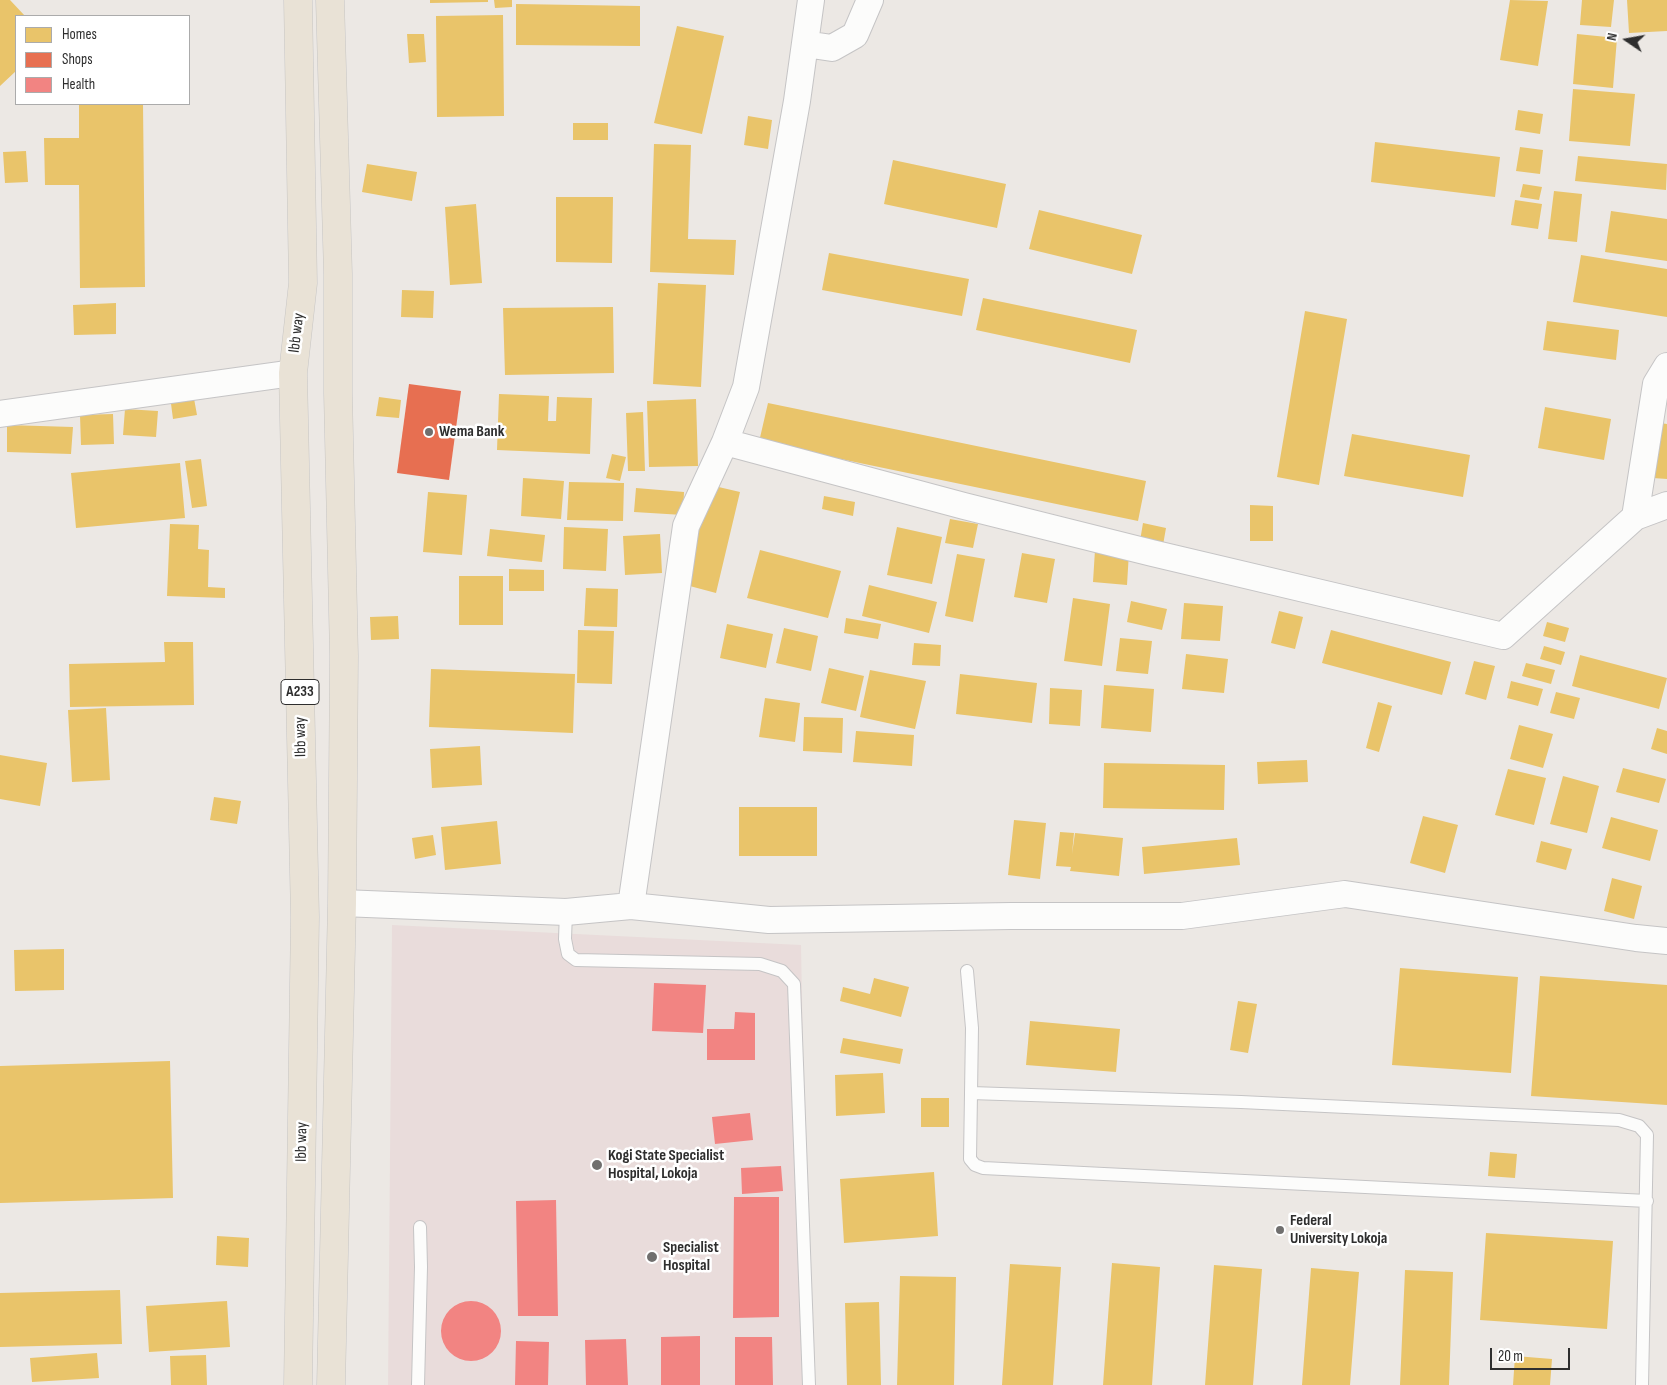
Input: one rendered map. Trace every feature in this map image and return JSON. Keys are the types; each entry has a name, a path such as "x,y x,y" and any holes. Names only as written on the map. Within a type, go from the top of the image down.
{"highway":[{"name":"Ibb way","path":"298,0 303,283 293,373 305,917 298,1385"},
{"path":"330,0 338,274 338,403 344,656 342,902 331,1385"}],"street":[{"path":"631,906 686,526 725,442 746,387 797,101 811,0"},
{"path":"805,44 832,48 855,35 870,0"},
{"path":"1635,517 1656,384 1667,366"},
{"path":"0,414 293,373"},
{"path":"725,442 964,506 1152,553 1503,636 1635,517 1667,506"},
{"path":"342,902 566,912 631,906 769,920 1011,916 1182,916 1345,894 1636,938 1667,940"}],"lane":[{"path":"566,912 565,939 568,954 576,960 760,964 782,971 794,984 809,1385"},
{"path":"967,971 972,1028 970,1159 983,1168 1646,1201"},
{"path":"971,1093 1241,1102 1619,1120 1639,1126 1646,1135 1642,1385"},
{"path":"418,1385 421,1267 420,1227"}],"shaded area":[{"name":"Kogi State Specialist Hospital, Lokoja","path":"392,925 801,945 809,1385 388,1385"}],"building: Homes":[{"path":"0,0 10,0 24,15 15,15 15,72 0,86"},
{"path":"430,0 488,0 488,2 430,3"},
{"path":"494,0 512,0 512,7 495,8"},
{"path":"1510,0 1548,1 1538,66 1500,60"},
{"path":"1582,0 1614,0 1611,27 1580,25"},
{"path":"1627,0 1667,0 1667,31 1629,33"},
{"path":"516,4 640,6 640,46 516,45"},
{"path":"503,15 504,116 437,117 436,16"},
{"path":"677,26 724,36 702,134 654,123"},
{"path":"407,34 424,34 426,62 409,63"},
{"path":"1577,34 1617,38 1613,88 1573,84"},
{"path":"1573,89 1635,94 1630,146 1569,141"},
{"path":"79,105 143,105 145,287 80,288 79,185 45,185 44,138 79,138"},
{"path":"1518,110 1543,114 1540,134 1515,130"},
{"path":"748,116 772,120 768,149 744,145"},
{"path":"573,123 608,123 608,140 573,140"},
{"path":"1375,142 1500,157 1495,197 1371,182"},
{"path":"654,144 691,145 688,239 736,240 734,275 650,272"},
{"path":"1520,147 1543,150 1540,174 1516,171"},
{"path":"26,151 28,182 5,183 3,152"},
{"path":"1578,156 1667,164 1666,190 1575,181"},
{"path":"893,160 1006,184 997,228 884,204"},
{"path":"367,164 417,172 412,201 362,192"},
{"path":"1523,184 1542,187 1539,200 1520,197"},
{"path":"1554,191 1582,194 1577,242 1548,239"},
{"path":"556,197 613,197 612,263 556,262"},
{"path":"1515,200 1542,204 1538,229 1511,225"},
{"path":"476,204 482,283 450,285 445,207"},
{"path":"1039,210 1142,235 1132,274 1029,249"},
{"path":"1611,211 1667,219 1667,261 1605,252"},
{"path":"829,253 969,279 962,316 822,290"},
{"path":"1581,255 1667,269 1667,317 1573,302"},
{"path":"658,283 706,285 701,387 653,384"},
{"path":"402,290 434,291 433,318 401,317"},
{"path":"983,298 1137,330 1130,363 976,330"},
{"path":"116,303 116,334 74,335 73,305"},
{"path":"613,307 614,373 505,375 503,308"},
{"path":"1305,311 1347,319 1319,485 1277,477"},
{"path":"1547,321 1619,330 1616,360 1543,350"},
{"path":"193,393 197,415 173,419 170,396"},
{"path":"499,394 549,396 548,421 556,421 557,397 592,398 590,454 497,450"},
{"path":"379,397 401,400 399,418 376,416"},
{"path":"696,399 698,466 649,467 647,401"},
{"path":"768,403 1146,481 1138,521 759,442"},
{"path":"1545,407 1611,419 1604,460 1538,448"},
{"path":"125,409 158,411 156,437 123,435"},
{"path":"643,412 645,471 628,471 626,413"},
{"path":"113,414 114,444 81,445 80,415"},
{"path":"1660,423 1667,424 1667,479 1653,478"},
{"path":"7,425 73,427 71,454 7,452"},
{"path":"1352,434 1470,455 1463,497 1344,476"},
{"path":"612,454 626,457 620,481 606,478"},
{"path":"201,459 207,506 192,508 185,461"},
{"path":"180,463 185,518 76,528 71,473"},
{"path":"523,478 564,481 561,519 521,516"},
{"path":"569,482 624,483 623,521 567,520"},
{"path":"710,485 740,492 716,593 686,585"},
{"path":"636,488 684,492 683,515 634,512"},
{"path":"428,492 467,495 462,555 423,552"},
{"path":"824,496 855,502 853,516 822,509"},
{"path":"1250,505 1273,506 1273,541 1250,541"},
{"path":"950,519 978,524 973,548 945,543"},
{"path":"1143,523 1166,528 1163,545 1140,541"},
{"path":"170,524 199,525 198,549 209,550 208,587 225,588 225,598 167,596"},
{"path":"564,527 608,529 606,571 563,569"},
{"path":"897,527 942,537 932,584 887,575"},
{"path":"490,529 545,535 542,562 487,556"},
{"path":"660,534 662,573 625,575 623,536"},
{"path":"760,550 841,571 828,618 747,598"},
{"path":"1095,550 1129,552 1127,585 1093,582"},
{"path":"1022,553 1055,559 1047,603 1014,597"},
{"path":"957,554 985,559 973,622 945,616"},
{"path":"509,569 544,570 544,591 509,591"},
{"path":"459,576 503,576 503,625 459,625"},
{"path":"869,585 937,602 929,633 862,616"},
{"path":"586,588 618,589 617,627 584,626"},
{"path":"1073,598 1110,604 1102,666 1064,661"},
{"path":"1131,601 1167,609 1162,630 1127,622"},
{"path":"1184,603 1223,606 1220,641 1181,639"},
{"path":"1279,611 1303,617 1295,649 1271,643"},
{"path":"398,616 399,639 371,640 370,617"},
{"path":"846,618 881,624 878,639 844,633"},
{"path":"1547,622 1569,628 1565,642 1543,636"},
{"path":"727,624 773,634 766,668 720,658"},
{"path":"784,628 818,636 811,671 776,663"},
{"path":"578,630 614,631 612,684 577,683"},
{"path":"1331,630 1451,662 1442,695 1322,663"},
{"path":"1120,638 1152,641 1148,674 1116,671"},
{"path":"164,642 193,642 194,705 70,707 69,664 165,662"},
{"path":"914,643 941,645 940,666 912,665"},
{"path":"1544,646 1565,652 1561,665 1540,659"},
{"path":"1186,654 1228,659 1224,693 1182,689"},
{"path":"1580,655 1667,678 1659,709 1572,686"},
{"path":"1474,661 1495,666 1486,700 1465,694"},
{"path":"1526,663 1555,670 1551,684 1522,676"},
{"path":"829,668 864,676 856,711 821,703"},
{"path":"431,669 575,674 573,733 429,727"},
{"path":"870,670 926,681 915,729 860,717"},
{"path":"960,674 1037,683 1032,723 956,714"},
{"path":"1511,681 1543,689 1538,706 1507,698"},
{"path":"1104,685 1154,689 1151,732 1101,728"},
{"path":"1050,688 1082,690 1080,726 1049,724"},
{"path":"1556,692 1580,698 1574,719 1550,713"},
{"path":"765,698 800,703 795,742 759,737"},
{"path":"1378,702 1392,706 1379,752 1366,748"},
{"path":"106,708 110,780 72,782 68,710"},
{"path":"804,717 843,718 842,753 803,751"},
{"path":"1519,725 1553,734 1543,768 1510,759"},
{"path":"1657,728 1667,731 1667,754 1651,749"},
{"path":"856,731 914,735 912,766 853,762"},
{"path":"480,746 482,785 432,788 430,749"},
{"path":"0,755 47,763 40,806 0,799"},
{"path":"1307,760 1308,782 1258,784 1257,762"},
{"path":"1104,763 1225,765 1224,810 1103,808"},
{"path":"1623,768 1666,779 1659,803 1616,792"},
{"path":"1508,769 1546,778 1534,825 1495,815"},
{"path":"1563,776 1599,786 1587,833 1550,824"},
{"path":"214,797 241,801 237,824 210,820"},
{"path":"739,807 817,807 817,856 739,856"},
{"path":"1423,816 1458,825 1445,873 1410,863"},
{"path":"1611,817 1658,830 1650,861 1602,848"},
{"path":"1014,820 1046,823 1040,879 1008,875"},
{"path":"497,821 501,864 445,870 441,827"},
{"path":"1060,832 1074,833 1072,854 1075,833 1123,838 1119,876 1070,871 1071,867 1056,866"},
{"path":"433,835 436,855 415,859 412,838"},
{"path":"1237,838 1240,865 1144,874 1142,847"},
{"path":"1541,841 1572,849 1566,870 1536,862"},
{"path":"1612,878 1642,886 1634,919 1604,911"},
{"path":"64,949 64,990 15,991 14,950"},
{"path":"1400,968 1518,977 1511,1073 1392,1065"},
{"path":"1540,976 1667,985 1667,1105 1531,1096"},
{"path":"874,978 909,987 901,1017 840,1001 843,987 870,994"},
{"path":"1238,1001 1257,1004 1248,1053 1230,1050"},
{"path":"1030,1021 1120,1029 1116,1072 1026,1065"},
{"path":"843,1038 903,1049 900,1064 840,1053"},
{"path":"170,1061 173,1198 0,1203 0,1066"},
{"path":"883,1073 885,1113 836,1116 835,1075"},
{"path":"921,1098 949,1098 949,1127 921,1127"},
{"path":"1490,1152 1517,1154 1515,1178 1488,1176"},
{"path":"934,1172 938,1236 844,1243 840,1179"},
{"path":"1486,1233 1613,1241 1607,1329 1480,1320"},
{"path":"217,1236 249,1238 248,1267 216,1265"},
{"path":"1112,1263 1160,1267 1152,1385 1103,1385"},
{"path":"1010,1264 1061,1267 1053,1385 1002,1385"},
{"path":"1214,1265 1262,1269 1253,1385 1205,1385"},
{"path":"1311,1268 1359,1272 1350,1385 1302,1385"},
{"path":"1405,1270 1453,1272 1449,1385 1400,1385"},
{"path":"900,1276 956,1277 954,1385 897,1385"},
{"path":"120,1290 122,1344 0,1347 0,1293"},
{"path":"227,1301 230,1347 149,1352 146,1306"},
{"path":"879,1302 881,1385 847,1385 845,1303"},
{"path":"97,1353 99,1378 32,1382 30,1358"},
{"path":"206,1355 207,1385 171,1385 170,1356"},
{"path":"1515,1356 1552,1359 1550,1385 1513,1385"}],"building: Shops":[{"name":"Wema Bank","path":"409,384 461,391 449,480 397,473"}],"building: Health":[{"path":"654,983 706,985 703,1033 652,1031"},
{"path":"735,1012 755,1013 755,1060 707,1060 707,1029 734,1029"},
{"path":"750,1113 753,1140 715,1144 712,1117"},
{"path":"781,1166 783,1191 742,1194 741,1168"},
{"path":"734,1197 779,1197 779,1317 733,1318"},
{"path":"556,1200 558,1316 518,1316 516,1201"},
{"path":"471,1301 487,1306 492,1310 496,1315 501,1331 496,1347 492,1352 487,1356 471,1361 455,1356 450,1352 446,1347 441,1331 446,1315 450,1310 455,1306"},
{"path":"700,1336 700,1385 661,1385 661,1337"},
{"path":"735,1337 772,1337 773,1385 735,1385"},
{"path":"626,1339 628,1385 586,1385 585,1340"},
{"path":"516,1341 549,1342 548,1385 515,1385"}],"place":[{"name":"Wema Bank","path":"429,432"},
{"name":"Kogi State Specialist Hospital, Lokoja","path":"597,1165"},
{"name":"Federal University Lokoja","path":"1280,1230"},
{"name":"Specialist Hospital","path":"652,1257"}]}
